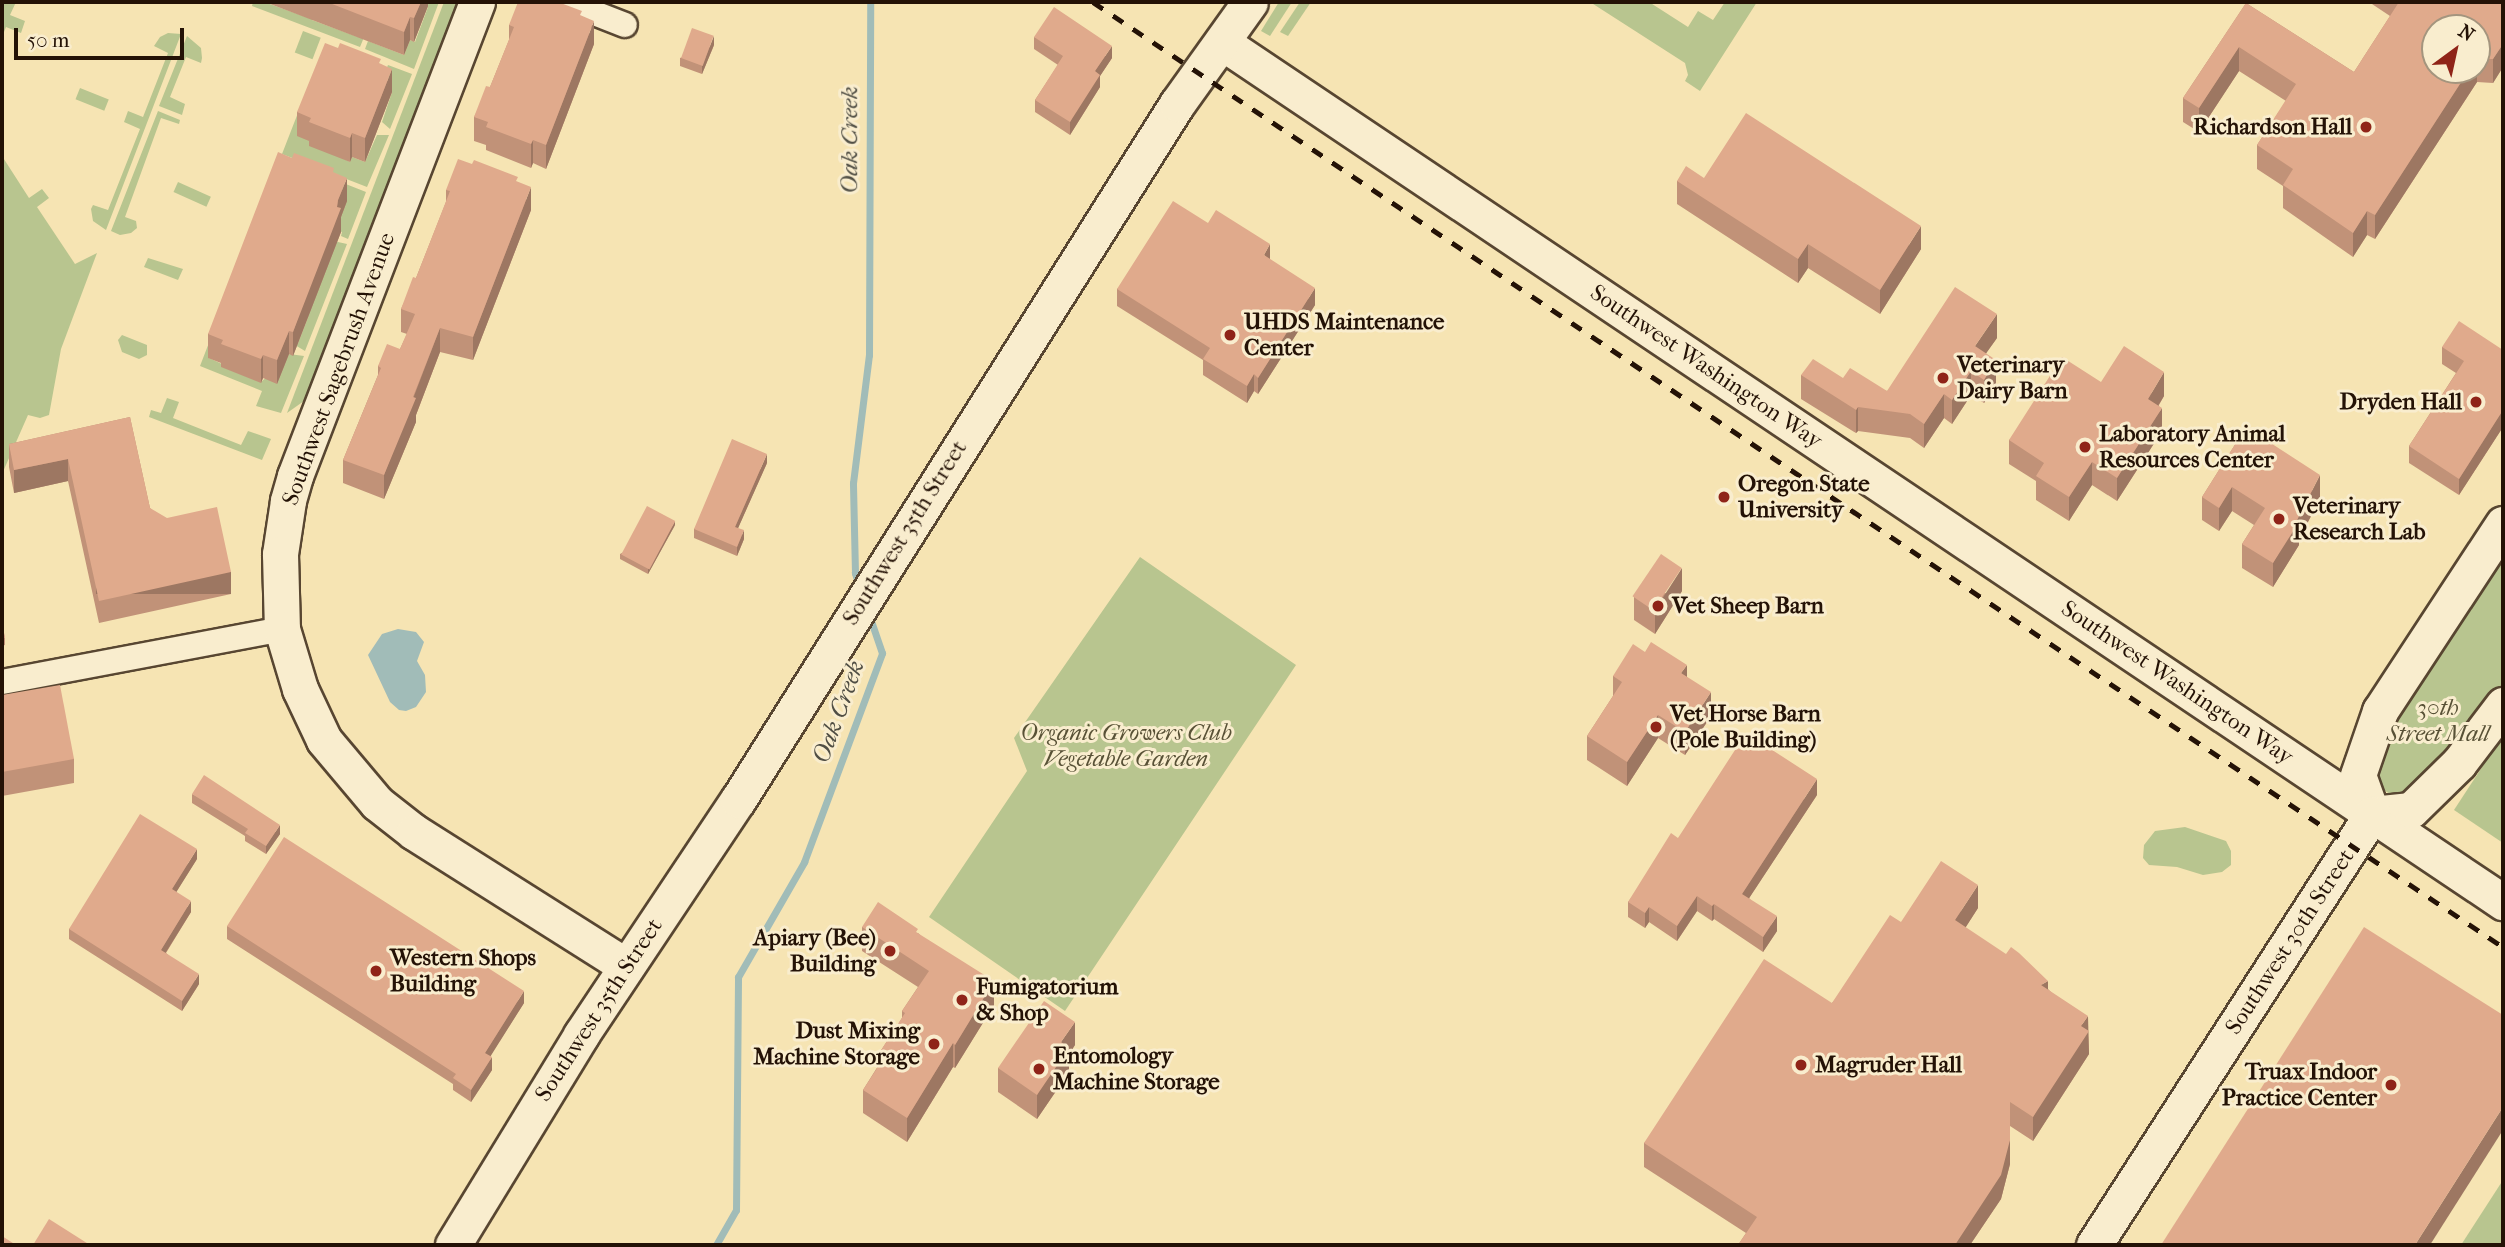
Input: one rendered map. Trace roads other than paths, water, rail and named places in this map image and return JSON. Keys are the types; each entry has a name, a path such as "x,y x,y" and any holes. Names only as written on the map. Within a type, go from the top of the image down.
{"street":[{"name":"Southwest Sagebrush Avenue","path":"477,2 295,476 280,554 282,629 300,689 324,740 377,803 414,832 626,966"},
{"path":"566,2 625,25"},
{"name":"Southwest 35th Street","path":"453,1245 626,966 738,800 1185,91 1223,43 1250,2"},
{"name":"Southwest Washington Way","path":"1223,43 2503,902"},
{"path":"2503,524 2380,711 2358,775 2372,814 2411,810 2459,763 2503,705"},
{"path":"2,682 282,629"},
{"name":"Southwest 30th Street","path":"2094,1245 2372,814"}],"water":[{"path":"398,629 416,632 424,642 417,661 425,675 426,692 416,707 406,711 399,710 390,702 368,655 382,634"}],"waterway":[{"name":"Oak Creek","path":"859,587 855,573 853,483 869,355 870,2"},
{"name":"Oak Creek","path":"716,1245 736,1210 738,977 804,862 882,653 869,615"}],"railway":[{"path":"1093,2 2503,947"}],"place":[{"name":"Richardson Hall","path":"2366,127"},
{"name":"UHDS Maintenance Center","path":"1230,335"},
{"name":"Veterinary Dairy Barn","path":"1943,378"},
{"name":"Dryden Hall","path":"2476,402"},
{"name":"Laboratory Animal Resources Center","path":"2085,447"},
{"name":"Oregon State University","path":"1724,497"},
{"name":"Veterinary Research Lab","path":"2279,519"},
{"name":"Vet Sheep Barn","path":"1658,606"},
{"name":"Vet Horse Barn (Pole Building)","path":"1656,727"},
{"name":"Apiary (Bee) Building","path":"890,951"},
{"name":"Western Shops Building","path":"376,971"},
{"name":"Fumigatorium & Shop","path":"962,1000"},
{"name":"Dust Mixing Machine Storage","path":"934,1044"},
{"name":"Magruder Hall","path":"1801,1065"},
{"name":"Entomology Machine Storage","path":"1039,1069"},
{"name":"Truax Indoor Practice Center","path":"2391,1085"}],"park label":[{"name":"30th Street Mall","path":"2438,721"},
{"name":"Organic Growers Club Vegetable Garden","path":"1126,746"}]}
